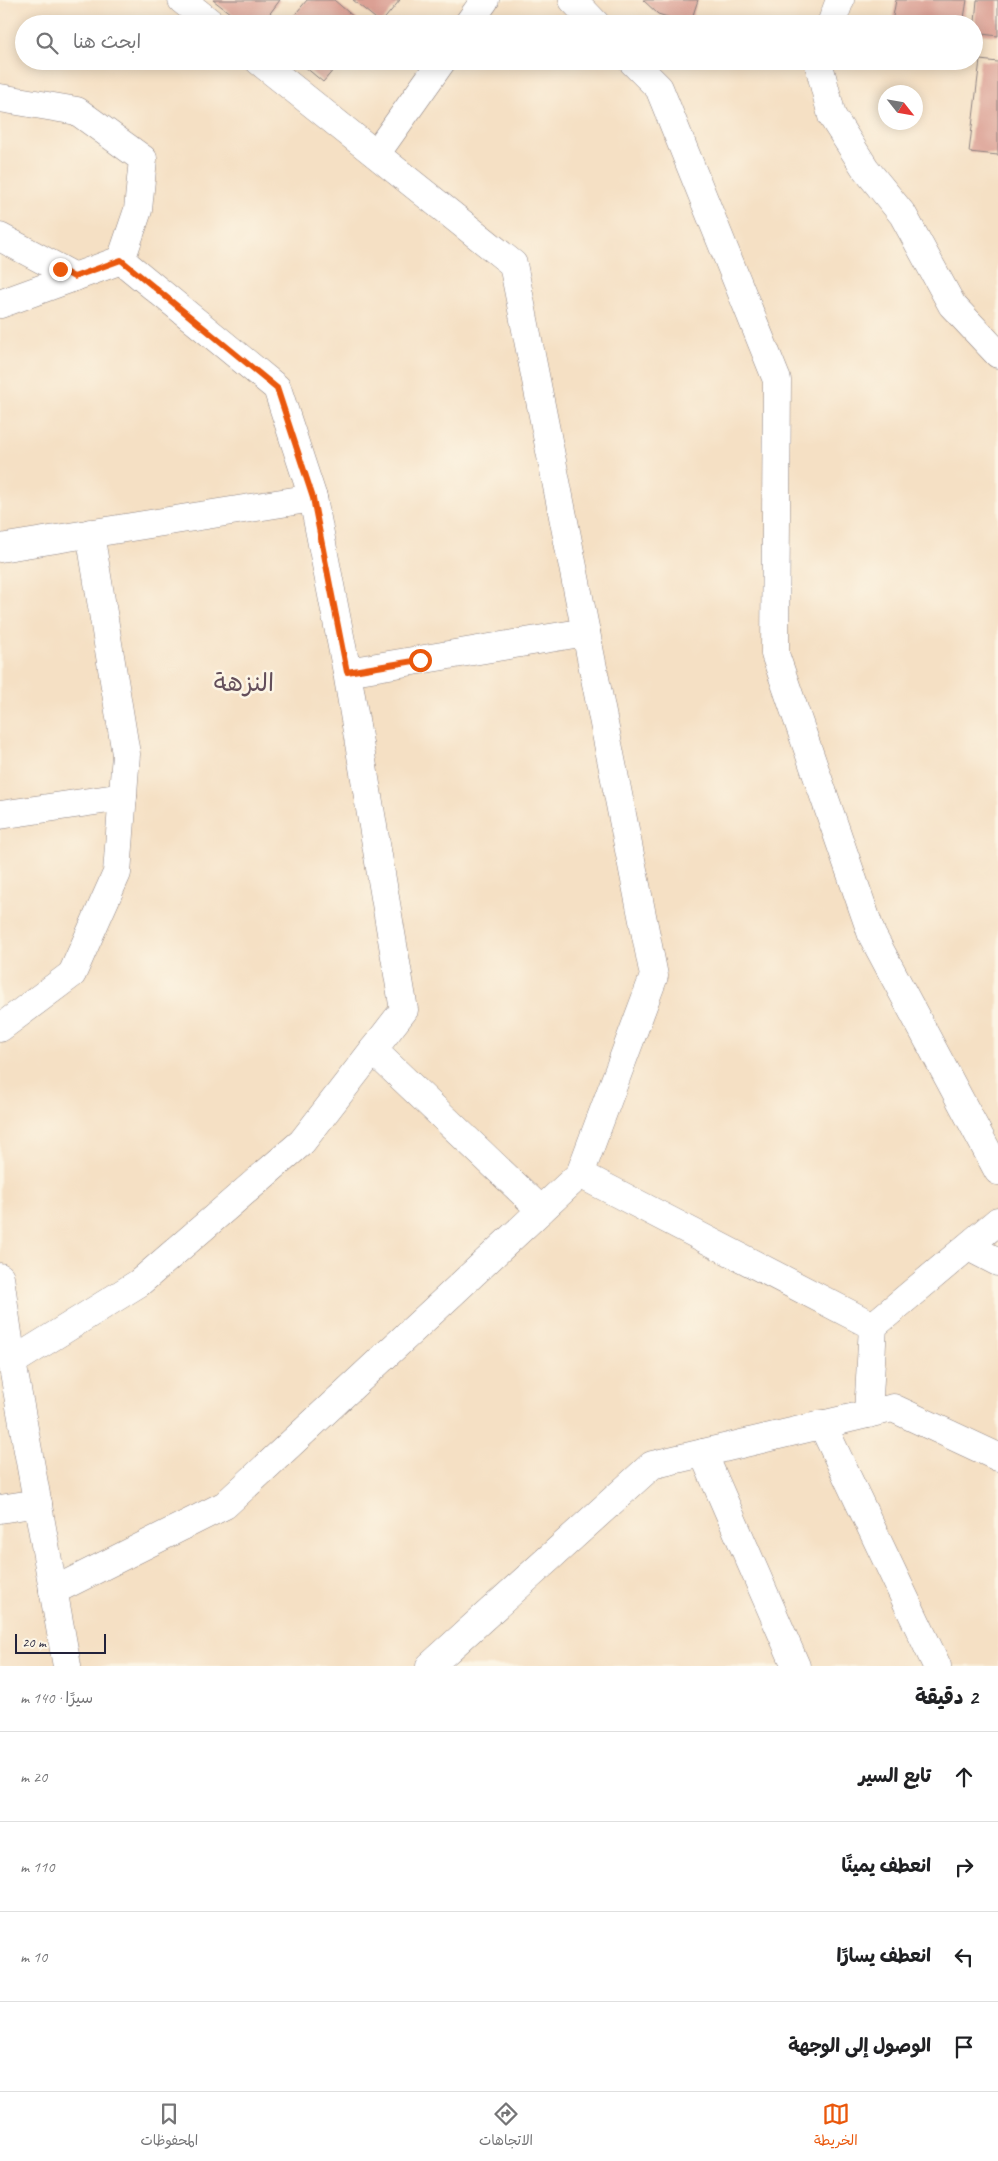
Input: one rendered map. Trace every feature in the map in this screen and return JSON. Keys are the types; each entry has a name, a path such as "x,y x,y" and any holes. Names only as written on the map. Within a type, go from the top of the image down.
{"street":[{"path":"182,0 201,15"},
{"path":"474,15 485,0"},
{"path":"573,0 587,15"},
{"path":"835,15 840,0"},
{"path":"53,1591 225,1505 580,1174 654,976 513,264 270,70"},
{"path":"376,154 436,70"},
{"path":"641,70 659,88 777,380 775,654 872,935 998,1171"},
{"path":"820,70 832,116 865,168 903,215 952,305 998,354"},
{"path":"0,98 76,111 143,159 138,210 121,260"},
{"path":"0,237 74,277"},
{"path":"0,304 121,260"},
{"path":"12,1362 138,1283 302,1142 404,1010 347,672 313,498 277,388 121,260"},
{"path":"0,548 313,498"},
{"path":"0,1028 72,974 117,873 126,754 90,534"},
{"path":"347,672 586,632"},
{"path":"0,815 123,797"},
{"path":"373,1050 541,1210"},
{"path":"580,1174 873,1326"},
{"path":"868,1414 873,1326 998,1221"},
{"path":"969,1247 998,1262"},
{"path":"0,1277 12,1362 66,1666"},
{"path":"430,1666 652,1465 892,1408 998,1457"},
{"path":"822,1424 937,1666"},
{"path":"703,1453 788,1665"},
{"path":"0,1509 38,1503"}],"building":[{"path":"213,0 280,0 269,15 232,15"},
{"path":"307,0 334,0 352,15 294,15"},
{"path":"353,0 400,0 388,15 371,15"},
{"path":"643,0 698,0 693,15 658,14"},
{"path":"896,0 967,0 964,15 893,15"},
{"path":"977,0 998,0 998,36 983,34 983,15 976,15"},
{"path":"983,60 998,62 998,155 969,152 979,70 983,70"},
{"path":"309,70 333,70 323,82"}],"district":[{"name":"النزهة","path":"244,682"}],"route":[{"path":"60,269 74,277 121,260 277,388 313,498 347,672 420,660"}]}
